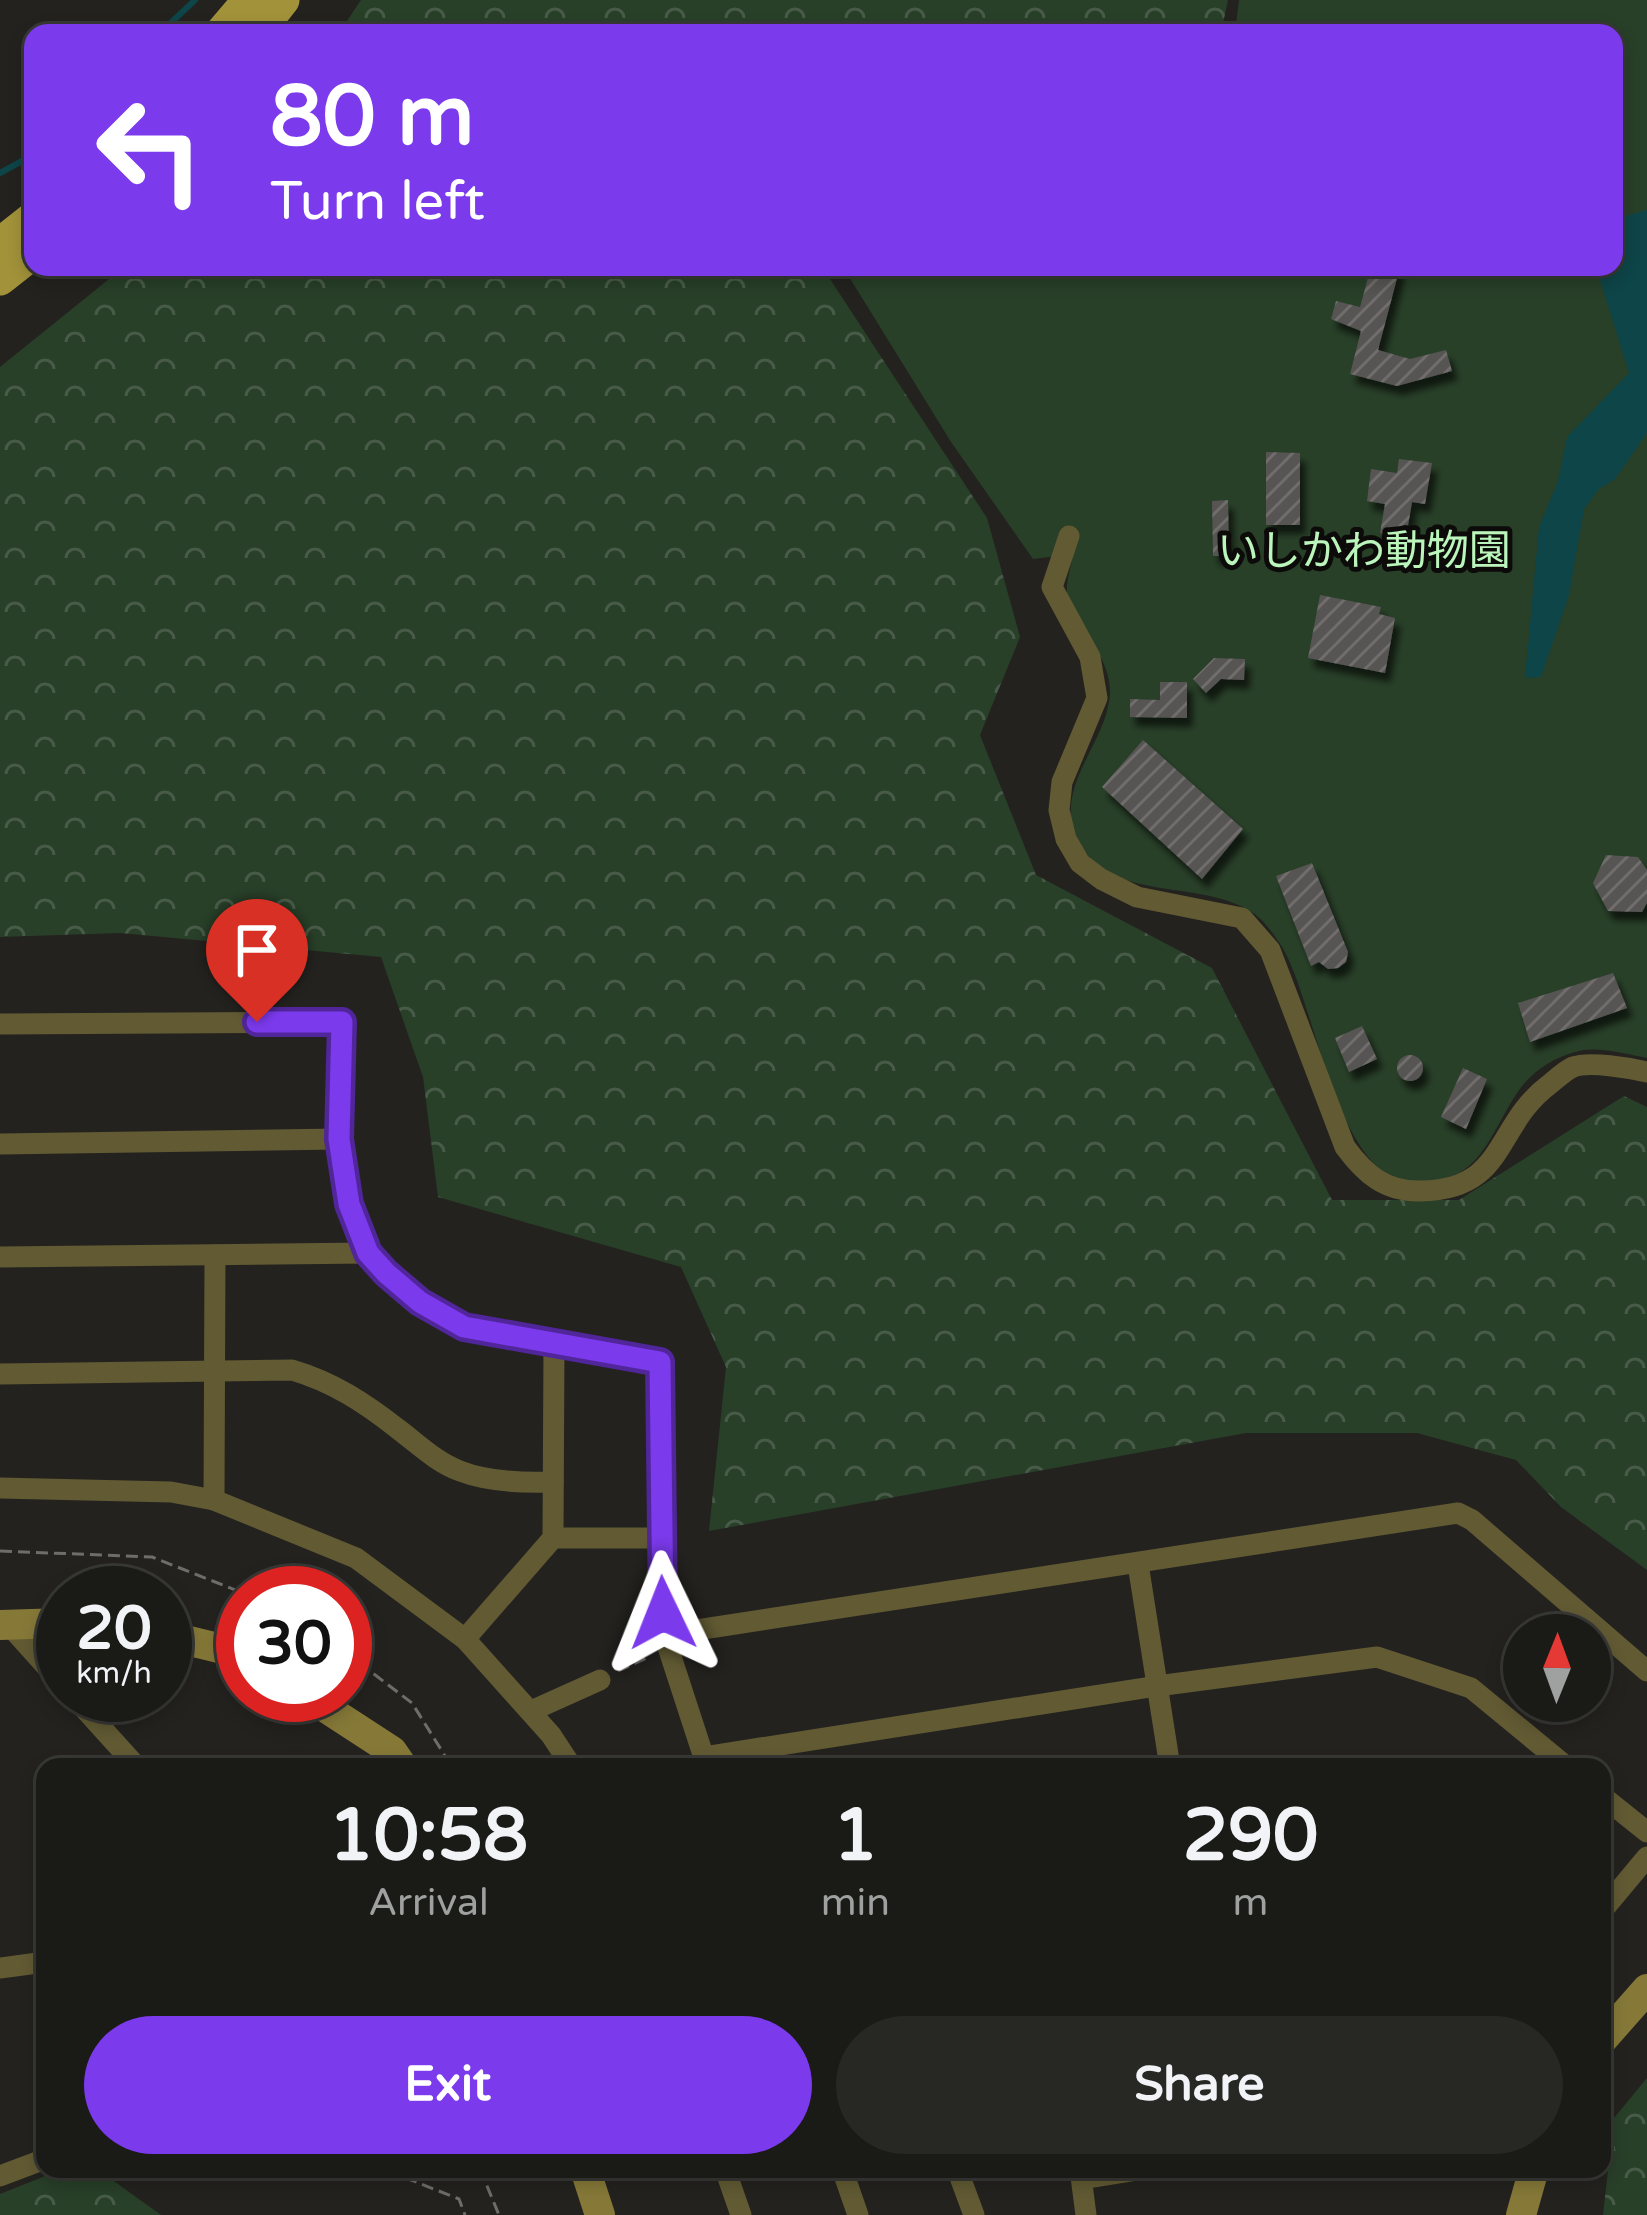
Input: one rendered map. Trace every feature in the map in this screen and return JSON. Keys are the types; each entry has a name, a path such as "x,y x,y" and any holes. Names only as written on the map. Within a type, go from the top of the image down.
{"main road":[{"path":"229,24 249,0"},
{"path":"264,24 283,0"},
{"path":"0,244 24,225"},
{"path":"0,279 24,260"}],"street":[{"path":"1069,536 1052,587 1090,657 1097,698 1063,782 1059,810 1066,839 1080,862 1137,897 1242,918 1270,950 1345,1147 1362,1170 1384,1185 1411,1192 1460,1186 1479,1178 1536,1094 1574,1066 1620,1066 1647,1072"},
{"path":"0,1024 342,1022 339,1139 349,1204 368,1253 420,1302 464,1327 660,1362 666,1641 704,1758"},
{"path":"0,1144 339,1139"},
{"path":"0,1257 368,1253"},
{"path":"214,1500 215,1255"},
{"path":"465,1639 553,1538 554,1344"},
{"path":"0,1374 292,1370 350,1394 419,1448 461,1472 553,1482"},
{"path":"0,1488 170,1492 214,1500 356,1558 465,1639 531,1711 565,1758"},
{"path":"666,1641 1458,1514 1472,1520 1647,1671"},
{"path":"553,1538 661,1538"},
{"path":"1138,1564 1169,1758"},
{"path":"4,1625 36,1624"},
{"path":"4,1625 36,1658"},
{"path":"729,1758 1157,1686 1376,1657 1471,1688 1556,1758"},
{"path":"531,1711 600,1680"},
{"path":"96,1722 129,1758"},
{"path":"347,1722 397,1758"},
{"path":"1611,1803 1647,1832"},
{"path":"1611,1900 1647,1857"},
{"path":"0,1968 36,1963"},
{"path":"1611,2030 1647,1989"},
{"path":"0,2176 36,2162"},
{"path":"588,2178 600,2215"},
{"path":"728,2178 741,2215"},
{"path":"845,2178 859,2215"},
{"path":"960,2178 974,2215"},
{"path":"1081,2178 1086,2215"},
{"path":"1521,2215 1531,2178"}],"path":[{"path":"0,1550 152,1557 216,1582"},
{"path":"600,1680 666,1641"},
{"path":"372,1673 412,1703 446,1758"},
{"path":"406,2178 459,2199 465,2215"},
{"path":"484,2178 500,2215"}],"green space":[{"path":"361,0 1228,0 1223,24 345,24"},
{"name":"いしかわ動物園","path":"1239,0 1647,0 1647,1058 1592,1049 1550,1062 1522,1086 1478,1157 1450,1177 1430,1182 1406,1181 1382,1170 1362,1148 1344,1117 1294,972 1261,919 1231,902 1132,882 1110,873 1091,858 1076,836 1071,802 1103,723 1110,691 1104,663 1068,599 1073,554 1033,559 951,442 849,276 1623,276 1623,24 1236,24"},
{"path":"113,276 828,276 987,518 1020,637 980,735 1036,875 1212,968 1332,1200 1459,1200 1624,1096 1647,1107 1647,1570 1561,1507 1516,1460 1417,1433 1246,1433 709,1531 726,1367 681,1267 438,1197 423,1077 381,957 120,933 0,937 0,367"},
{"path":"1647,2078 1647,2215 1603,2215 1607,2178 1611,2178 1614,2118"},
{"path":"40,2178 110,2178 161,2215 0,2215 0,2194"}],"water":[{"path":"1647,210 1647,433 1615,479 1599,489 1584,509 1569,595 1541,677 1525,678 1539,527 1558,481 1567,437 1629,373 1599,276 1623,276 1623,217"}],"building":[{"path":"1369,276 1398,276 1378,350 1410,359 1446,350 1452,371 1397,386 1350,374 1361,331 1331,319 1336,301 1360,307"},
{"path":"1266,452 1300,453 1300,525 1266,525"},
{"path":"1399,459 1432,463 1425,504 1412,502 1406,537 1380,533 1385,504 1367,501 1371,469 1397,473"},
{"path":"1228,500 1229,556 1213,556 1212,501"},
{"path":"1320,595 1381,607 1379,614 1395,618 1385,673 1308,658"},
{"path":"1214,658 1245,659 1244,680 1221,679 1206,693 1193,679"},
{"path":"1160,682 1187,682 1187,718 1130,717 1130,699 1160,700"},
{"path":"1143,740 1243,829 1202,879 1102,787"},
{"path":"1606,855 1638,857 1647,870 1647,903 1642,912 1608,911 1593,883"},
{"path":"1312,863 1348,952 1346,962 1338,968 1328,969 1319,962 1311,966 1276,876"},
{"path":"1613,973 1627,1008 1530,1042 1518,1003"},
{"path":"1362,1026 1377,1059 1349,1072 1335,1038"},
{"path":"1410,1055 1423,1068 1410,1081 1397,1068"},
{"path":"1463,1068 1487,1079 1466,1129 1441,1117"}],"waterway":[{"path":"170,24 195,0"},
{"path":"0,173 24,160"}],"route":[{"path":"257,1022 342,1022 339,1139 349,1204 368,1253 420,1302 464,1327 660,1362 663,1613"}]}
